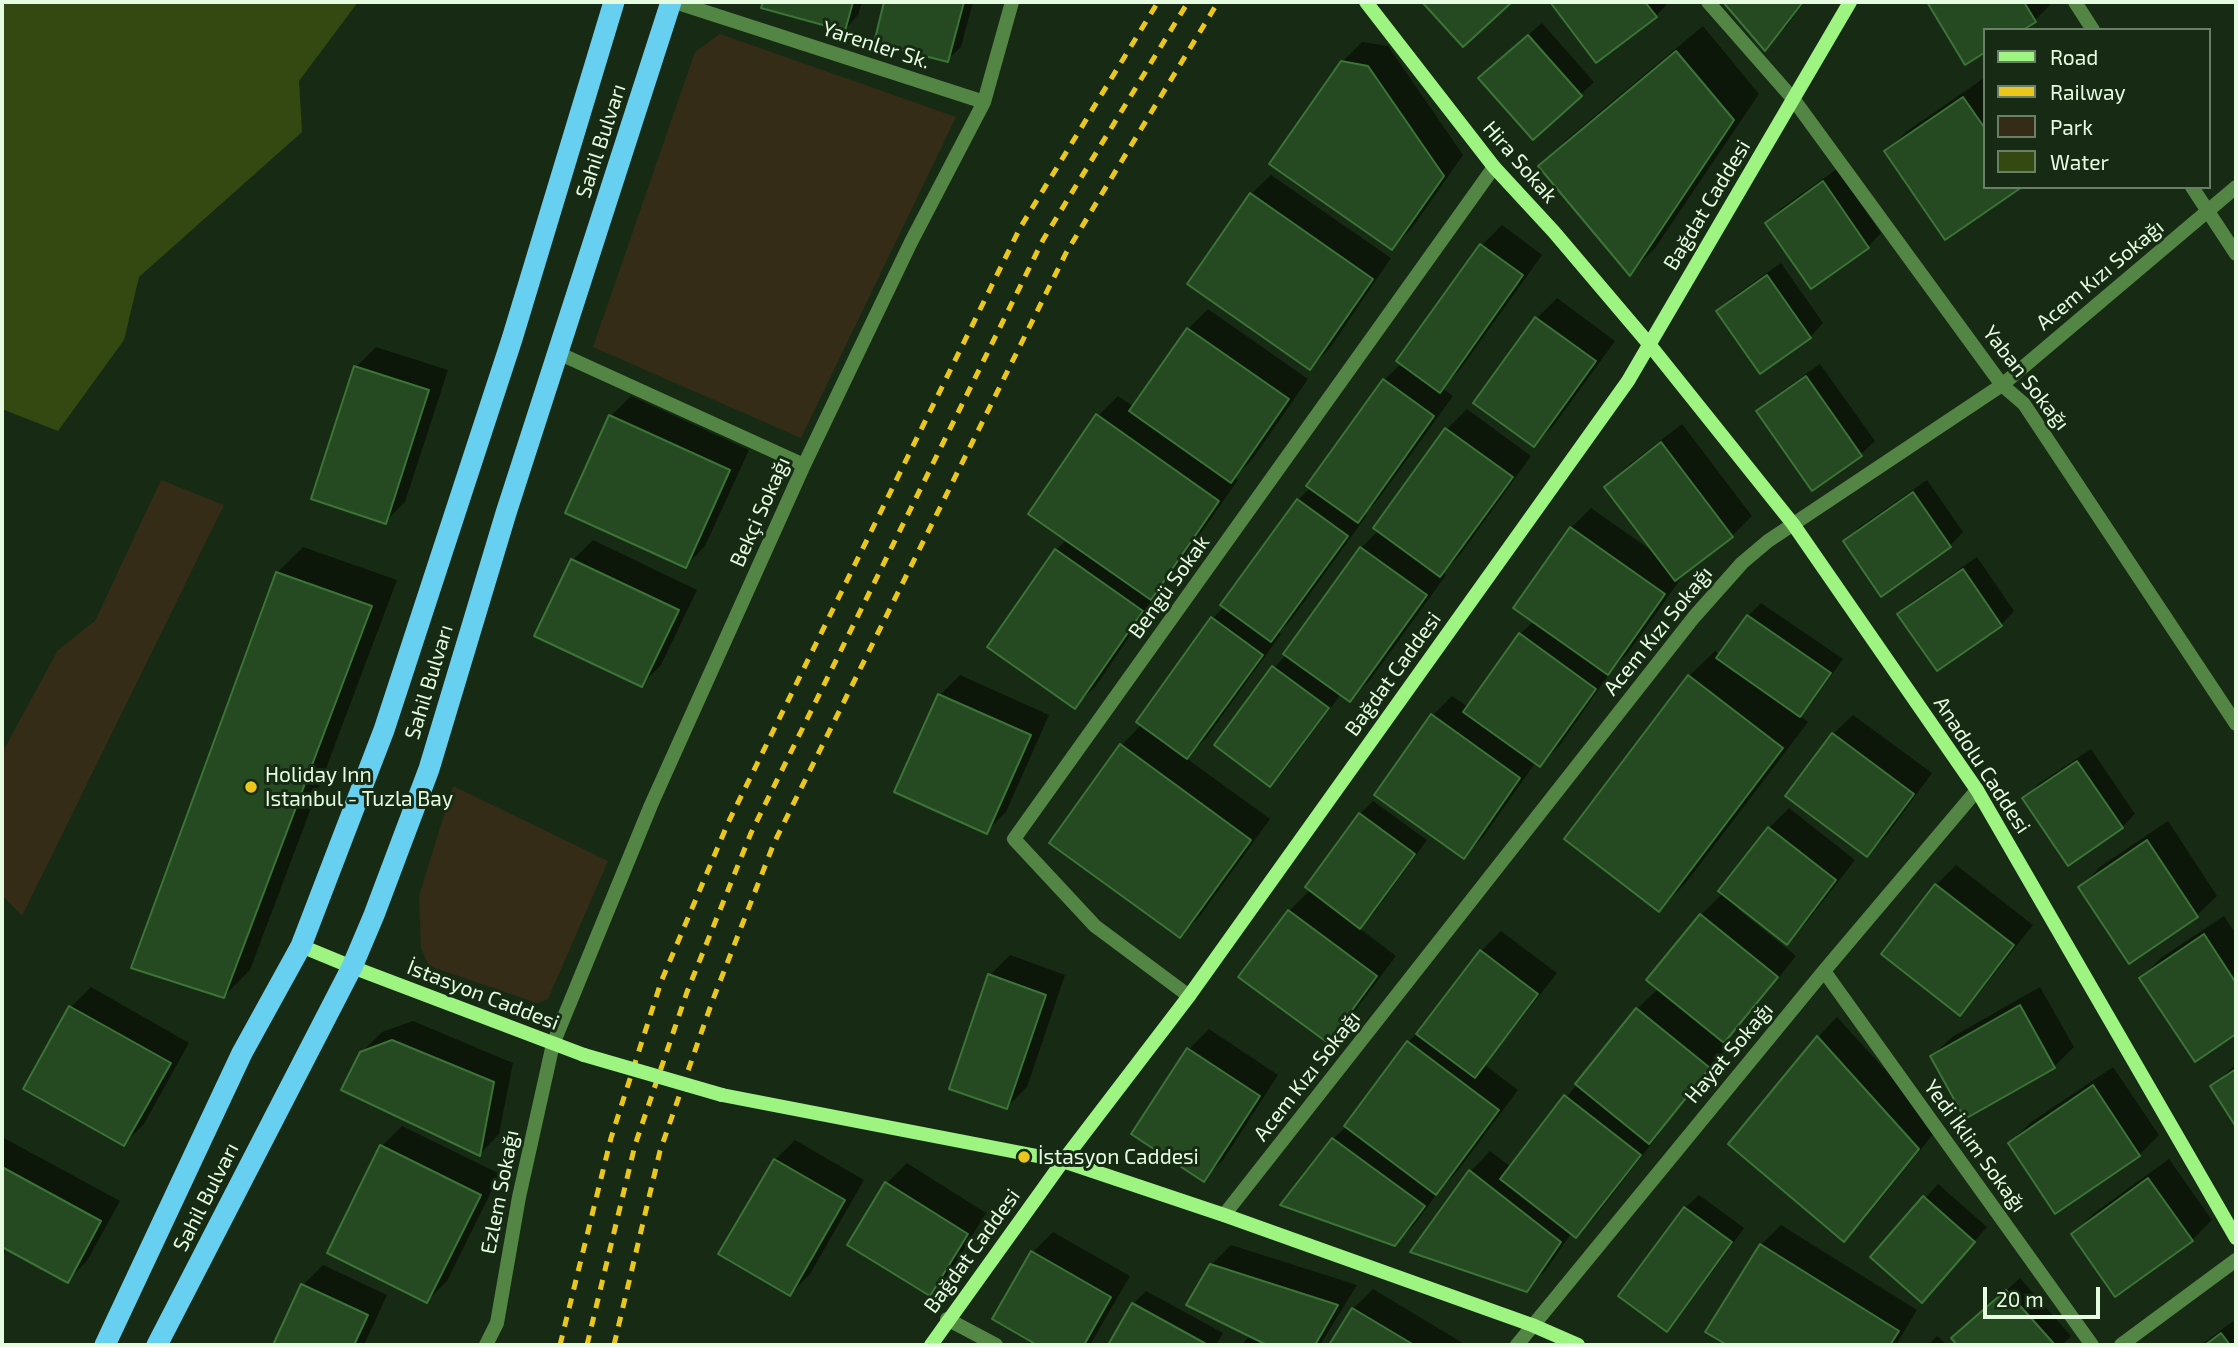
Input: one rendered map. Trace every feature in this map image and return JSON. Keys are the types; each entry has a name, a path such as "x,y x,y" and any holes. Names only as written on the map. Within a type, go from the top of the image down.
{"highway":[{"name":"Sahil Bulvarı","path":"105,1345 242,1053 301,946 384,730 512,339 614,2"},
{"name":"Sahil Bulvarı","path":"157,1345 352,967 429,769 506,513 673,2"}],"street":[{"name":"Yarenler Sk.","path":"673,2 984,102"},
{"name":"Bekçi Sokağı","path":"553,1044 651,805 804,465 912,242 984,102 1012,2"},
{"name":"Hira Sokak","path":"1366,2 1494,167 1554,232 1649,344"},
{"name":"Yaban Sokağı","path":"1707,2 1794,100 2002,384 2024,404 2236,724"},
{"name":"Bağdat Caddesi","path":"930,1345 1063,1161 1189,996 1628,381 1850,2"},
{"path":"2076,2 2092,28"},
{"name":"Bengü Sokak","path":"1189,996 1095,926 1014,839 1494,167"},
{"name":"Acem Kızı Sokağı","path":"1224,1215 1694,617 1742,562 1768,541 2002,384 2236,187"},
{"path":"2193,189 2236,254"},
{"name":"Anadolu Caddesi","path":"1649,344 1793,524 1977,790 2236,1238"},
{"path":"558,353 804,465"},
{"name":"Hayat Sokağı","path":"1517,1345 1824,971 1977,790"},
{"name":"İstasyon Caddesi","path":"301,946 584,1055 722,1095 1063,1161 1224,1215 1532,1325 1577,1345"},
{"name":"Yedi İklim Sokağı","path":"1824,971 2092,1345"},
{"name":"Ezlem Sokağı","path":"486,1345 497,1323 519,1197 553,1044"},
{"path":"2121,1345 2236,1260"},
{"path":"947,1319 996,1345"}],"green space":[{"path":"720,34 956,117 801,438 593,347 695,52"},
{"path":"161,480 224,505 22,916 2,895 2,753 58,650 95,621"},
{"path":"453,786 608,861 548,999 537,1003 429,966 421,948 419,896"}],"water":[{"path":"2,2 358,2 299,81 302,132 139,277 124,340 58,431 2,409"}],"building":[{"path":"763,2 853,2 845,31 761,8"},
{"path":"884,2 964,2 948,62 874,43"},
{"path":"1422,2 1512,2 1463,47"},
{"path":"1550,2 1645,2 1657,17 1596,63"},
{"path":"1723,2 1803,2 1765,51"},
{"path":"1927,2 2024,2 2036,22 2026,28 1982,28 1982,54 1965,65"},
{"path":"1528,35 1582,96 1533,140 1478,78"},
{"path":"1676,51 1734,120 1630,276 1538,166"},
{"path":"1341,61 1368,66 1444,176 1392,250 1269,164"},
{"path":"1963,97 1982,124 1982,189 2019,189 1945,240 1884,151"},
{"path":"1823,181 1869,248 1811,289 1765,223"},
{"path":"1250,193 1373,279 1310,370 1187,284"},
{"path":"1480,244 1523,275 1440,393 1396,361"},
{"path":"1767,275 1811,338 1760,374 1716,311"},
{"path":"1535,317 1596,361 1534,447 1473,403"},
{"path":"1187,328 1289,399 1231,483 1129,411"},
{"path":"354,366 429,390 386,524 311,499"},
{"path":"1806,376 1862,456 1812,491 1756,411"},
{"path":"1383,379 1434,416 1358,523 1306,486"},
{"path":"1096,414 1219,501 1151,600 1028,514"},
{"path":"609,415 730,470 686,568 565,513"},
{"path":"1445,428 1513,477 1440,577 1373,528"},
{"path":"1661,442 1733,537 1675,581 1604,487"},
{"path":"1913,492 1951,547 1881,597 1843,541"},
{"path":"1297,499 1348,536 1271,642 1220,605"},
{"path":"1570,527 1665,594 1608,675 1513,608"},
{"path":"1360,547 1427,595 1350,702 1283,654"},
{"path":"1055,549 1143,611 1075,709 987,647"},
{"path":"571,559 679,610 642,687 534,636"},
{"path":"1963,569 2002,626 1937,671 1897,614"},
{"name":"Holiday Inn Istanbul - Tuzla Bay","path":"276,572 372,606 224,998 131,968"},
{"path":"1747,615 1831,673 1800,717 1716,658"},
{"path":"1211,617 1263,655 1187,759 1136,722"},
{"path":"1519,633 1596,689 1540,767 1463,712"},
{"path":"1272,666 1329,708 1270,787 1214,745"},
{"path":"1688,675 1783,748 1659,912 1564,839"},
{"path":"938,694 1031,735 987,834 894,792"},
{"path":"1431,714 1520,778 1464,859 1374,795"},
{"path":"1832,733 1914,794 1867,857 1785,796"},
{"path":"1120,744 1251,840 1180,938 1049,843"},
{"path":"2077,761 2123,828 2068,866 2022,798"},
{"path":"1359,813 1415,854 1360,929 1305,887"},
{"path":"1768,827 1836,880 1787,945 1718,891"},
{"path":"2147,840 2198,917 2129,964 2078,887"},
{"path":"1935,884 2014,945 1960,1016 1881,954"},
{"path":"1288,910 1377,976 1328,1043 1238,977"},
{"path":"1700,914 1778,977 1724,1043 1646,980"},
{"path":"2204,934 2236,983 2236,1034 2195,1062 2139,978"},
{"path":"1480,950 1538,994 1475,1078 1416,1034"},
{"path":"988,974 1046,995 1007,1109 949,1089"},
{"path":"2020,1005 2055,1068 1965,1119 1930,1056"},
{"path":"69,1006 171,1063 124,1146 23,1089"},
{"path":"1636,1008 1710,1068 1649,1144 1575,1084"},
{"path":"1817,1036 1919,1149 1844,1242 1728,1144"},
{"path":"392,1040 494,1082 480,1156 341,1090 360,1052"},
{"path":"1407,1041 1499,1110 1436,1195 1344,1126"},
{"path":"1187,1048 1260,1096 1204,1182 1131,1134"},
{"path":"2236,1069 2236,1127 2210,1086"},
{"path":"2093,1085 2140,1156 2055,1214 2008,1143"},
{"path":"1564,1095 1641,1155 1576,1238 1500,1179"},
{"path":"1332,1138 1425,1206 1395,1246 1280,1205"},
{"path":"380,1145 481,1195 427,1303 327,1253"},
{"path":"774,1159 845,1200 790,1296 718,1254"},
{"path":"2,1167 101,1221 68,1283 2,1247"},
{"path":"1469,1170 1561,1242 1527,1292 1410,1252"},
{"path":"2148,1178 2193,1241 2115,1297 2071,1234"},
{"path":"885,1182 968,1234 930,1296 847,1245"},
{"path":"1923,1196 1975,1242 1922,1303 1870,1257"},
{"path":"1684,1207 1732,1242 1667,1332 1618,1296"},
{"path":"1760,1244 1899,1331 1890,1345 1727,1345 1705,1332"},
{"path":"1031,1251 1111,1297 1084,1345 1037,1345 992,1319"},
{"path":"1210,1264 1338,1305 1315,1345 1267,1345 1186,1305"},
{"path":"301,1284 368,1315 354,1345 273,1345"},
{"path":"2006,1290 2055,1345 1957,1345 1951,1338"},
{"path":"1132,1303 1208,1345 1108,1345"},
{"path":"1352,1308 1414,1345 1329,1345"},
{"path":"2221,1333 2230,1345 2205,1345"}],"railway":[{"path":"560,1345 611,1138 661,982 728,823 1020,228 1158,2"},
{"path":"587,1345 635,1145 687,992 751,833 1043,240 1188,2"},
{"path":"614,1345 660,1151 712,1002 774,843 1066,253 1218,2"}],"place":[{"name":"Holiday Inn Istanbul - Tuzla Bay","path":"251,787"},
{"name":"İstasyon Caddesi","path":"1024,1157"}]}
